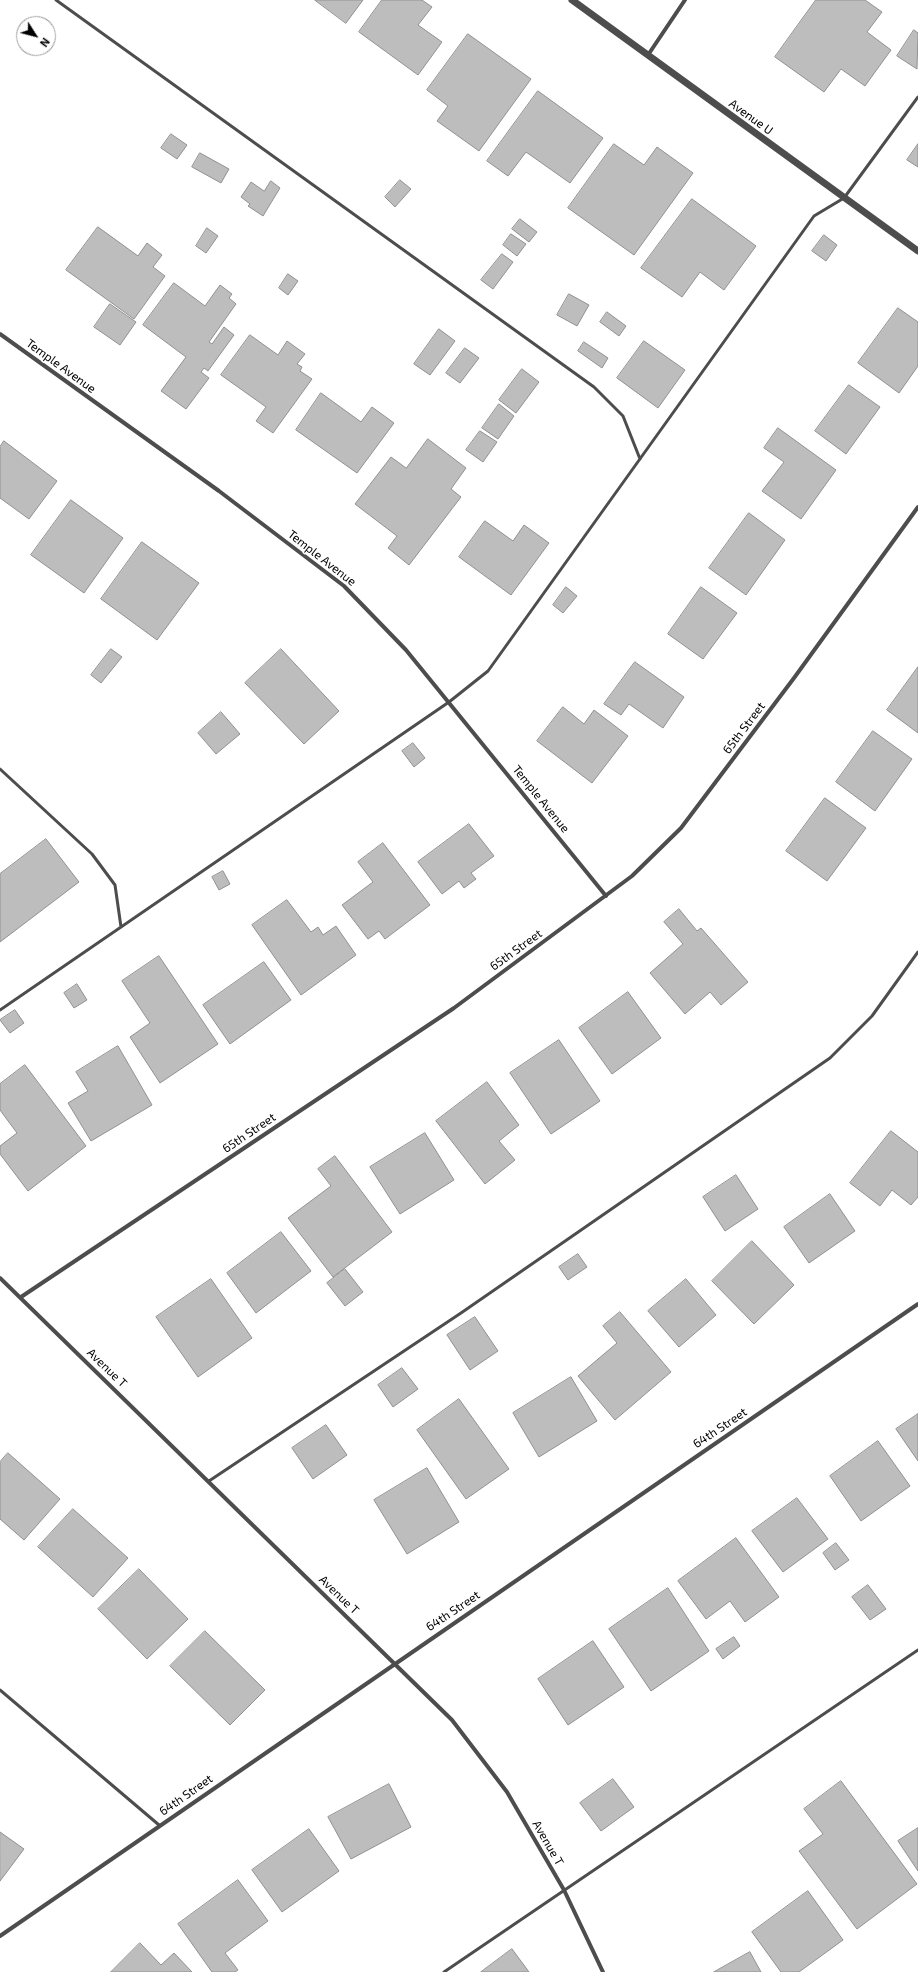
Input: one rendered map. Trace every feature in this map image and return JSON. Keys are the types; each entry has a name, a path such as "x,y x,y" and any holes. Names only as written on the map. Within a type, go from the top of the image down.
{"street":[{"name":"Avenue U","path":"572,0 918,251"},
{"path":"648,55 685,0"},
{"name":"Temple Avenue","path":"0,334 219,491 344,586 406,650 606,896"},
{"name":"65th Street","path":"21,1297 454,1008 632,876 681,828 794,678 918,506"},
{"name":"Avenue T","path":"0,1278 452,1720 507,1792 564,1890 603,1972"},
{"name":"64th Street","path":"0,1936 394,1663 918,1304"}],"lane":[{"path":"56,0 594,387 623,416 640,459"},
{"path":"0,1010 448,702 488,671 814,216 844,198 918,97"},
{"path":"0,769 96,860 115,885 121,927"},
{"path":"209,1482 474,1304 830,1058 872,1016 918,952"},
{"path":"444,1972 918,1650"},
{"path":"0,1690 159,1825"}],"building":[{"path":"315,0 363,0 346,23"},
{"path":"382,0 422,0 432,7 418,25 442,42 418,75 359,32"},
{"path":"816,0 865,0 882,12 867,32 891,50 865,86 841,69 824,92 775,57"},
{"path":"914,30 918,33 917,69 897,56"},
{"path":"468,34 531,79 479,151 437,121 448,106 427,90"},
{"path":"538,91 603,138 570,183 526,152 508,176 487,161"},
{"path":"171,134 187,145 177,159 161,148"},
{"path":"614,144 644,165 657,147 693,173 634,255 568,208"},
{"path":"918,144 918,167 907,160"},
{"path":"200,153 229,169 221,183 192,167"},
{"path":"400,180 411,189 395,207 385,197"},
{"path":"271,181 280,188 263,216 248,206 250,204 241,197 251,182 264,191"},
{"path":"692,199 756,246 724,290 700,272 682,297 641,268"},
{"path":"520,219 537,232 529,242 512,229"},
{"path":"98,227 138,256 147,243 162,255 153,267 165,276 134,319 66,270"},
{"path":"207,228 218,236 206,253 196,246"},
{"path":"511,234 526,244 517,256 503,245"},
{"path":"824,235 837,245 826,261 812,251"},
{"path":"502,254 513,262 493,289 481,280"},
{"path":"288,274 298,281 288,295 279,288"},
{"path":"174,283 205,306 220,285 232,294 229,298 236,304 209,342 212,344 224,327 234,335 208,371 204,368 201,372 209,378 186,409 161,391 186,357 143,325"},
{"path":"569,294 589,305 577,326 557,315"},
{"path":"110,304 136,322 120,345 94,327"},
{"path":"898,308 918,322 918,366 899,393 858,363"},
{"path":"607,312 626,326 619,336 600,322"},
{"path":"439,329 455,341 430,375 414,364"},
{"path":"250,335 278,355 287,341 305,354 297,364 302,367 300,371 312,379 273,433 256,421 266,407 221,375"},
{"path":"644,341 685,370 658,408 617,378"},
{"path":"584,342 608,358 602,368 578,351"},
{"path":"465,348 479,358 460,383 446,373"},
{"path":"522,369 539,382 516,413 499,400"},
{"path":"849,385 880,407 846,454 815,431"},
{"path":"321,393 361,422 372,407 394,423 357,473 296,430"},
{"path":"499,404 514,416 498,439 482,428"},
{"path":"778,428 836,470 801,519 762,491 784,462 764,448"},
{"path":"480,431 497,442 483,462 466,450"},
{"path":"428,439 466,468 451,489 461,497 409,565 388,548 397,536 355,504 391,457 406,468"},
{"path":"4,441 57,481 29,519 0,498 0,447"},
{"path":"71,500 123,538 84,593 31,555"},
{"path":"749,513 785,540 746,595 709,568"},
{"path":"485,521 513,541 524,525 549,543 511,595 459,557"},
{"path":"142,542 199,583 157,640 101,599"},
{"path":"566,587 577,596 563,613 553,605"},
{"path":"701,587 737,613 703,659 668,634"},
{"path":"111,649 122,657 101,683 91,675"},
{"path":"281,649 339,711 304,744 245,683"},
{"path":"635,662 684,697 663,728 629,704 621,715 604,704"},
{"path":"918,667 918,733 887,710"},
{"path":"563,707 584,724 594,710 628,736 592,783 537,741"},
{"path":"221,712 240,734 216,754 198,733"},
{"path":"873,731 912,759 875,811 836,782"},
{"path":"413,743 425,758 414,767 402,751"},
{"path":"825,798 866,828 827,881 786,851"},
{"path":"469,824 494,856 471,873 476,879 464,888 459,881 442,894 418,862"},
{"path":"46,839 79,882 0,942 0,874"},
{"path":"383,843 430,905 385,939 379,931 368,939 342,905 373,882 358,862"},
{"path":"223,871 230,884 219,890 212,877"},
{"path":"287,900 311,932 318,927 323,935 336,926 356,955 301,995 252,925"},
{"path":"679,909 697,931 701,928 748,982 721,1005 710,992 685,1014 650,973 683,944 664,922"},
{"path":"159,956 218,1044 160,1083 130,1037 150,1023 122,981"},
{"path":"264,962 291,1000 230,1044 203,1005"},
{"path":"77,984 87,1000 74,1008 64,993"},
{"path":"628,992 661,1038 612,1074 579,1028"},
{"path":"15,1010 24,1023 10,1033 0,1020"},
{"path":"559,1040 600,1101 551,1134 510,1073"},
{"path":"118,1046 152,1105 91,1141 68,1103 88,1091 76,1072"},
{"path":"25,1065 86,1146 28,1191 0,1154 0,1146 17,1133 0,1110 0,1084"},
{"path":"487,1082 519,1125 499,1141 515,1160 485,1184 436,1121"},
{"path":"891,1131 918,1152 918,1197 911,1205 892,1190 880,1206 850,1183"},
{"path":"425,1133 454,1180 400,1214 370,1167"},
{"path":"335,1156 392,1232 333,1277 288,1218 331,1186 318,1169"},
{"path":"736,1175 758,1209 725,1231 703,1197"},
{"path":"830,1194 855,1231 809,1263 784,1227"},
{"path":"281,1232 311,1271 256,1313 227,1273"},
{"path":"752,1241 794,1285 754,1324 712,1281"},
{"path":"578,1254 587,1267 568,1280 559,1267"},
{"path":"345,1269 363,1292 345,1306 327,1283"},
{"path":"211,1279 252,1338 198,1377 156,1317"},
{"path":"686,1279 716,1315 679,1347 648,1311"},
{"path":"620,1312 671,1372 615,1420 578,1376 617,1343 603,1326"},
{"path":"475,1317 498,1351 470,1370 447,1335"},
{"path":"402,1368 418,1389 393,1407 378,1385"},
{"path":"571,1377 597,1421 539,1457 513,1413"},
{"path":"459,1399 509,1469 466,1499 417,1430"},
{"path":"918,1414 918,1461 896,1429"},
{"path":"326,1425 347,1455 313,1479 292,1448"},
{"path":"878,1441 910,1486 861,1521 830,1476"},
{"path":"8,1453 60,1499 24,1540 0,1519 0,1462"},
{"path":"427,1468 459,1522 407,1554 374,1500"},
{"path":"797,1498 828,1539 783,1572 752,1531"},
{"path":"73,1509 128,1558 93,1597 38,1547"},
{"path":"736,1538 779,1597 745,1622 730,1601 706,1619 678,1581"},
{"path":"836,1543 849,1560 835,1570 823,1553"},
{"path":"139,1569 188,1619 147,1659 98,1609"},
{"path":"868,1585 886,1609 870,1620 852,1597"},
{"path":"668,1588 709,1651 651,1691 609,1629"},
{"path":"205,1631 265,1690 230,1725 170,1666"},
{"path":"734,1637 740,1646 723,1659 716,1649"},
{"path":"593,1641 624,1687 568,1725 538,1679"},
{"path":"613,1779 634,1807 601,1831 580,1803"},
{"path":"841,1781 917,1884 857,1929 799,1851 823,1834 804,1809"},
{"path":"389,1784 411,1827 351,1859 328,1817"},
{"path":"918,1828 918,1871 898,1841"},
{"path":"309,1829 339,1871 282,1912 252,1870"},
{"path":"0,1832 24,1849 0,1881"},
{"path":"238,1880 268,1921 225,1953 238,1970 235,1972 212,1972 178,1924"},
{"path":"808,1891 843,1940 799,1972 781,1972 752,1932"},
{"path":"140,1943 161,1965 174,1953 192,1972 111,1972"},
{"path":"512,1949 529,1972 481,1972"},
{"path":"750,1952 761,1972 714,1972"}]}
